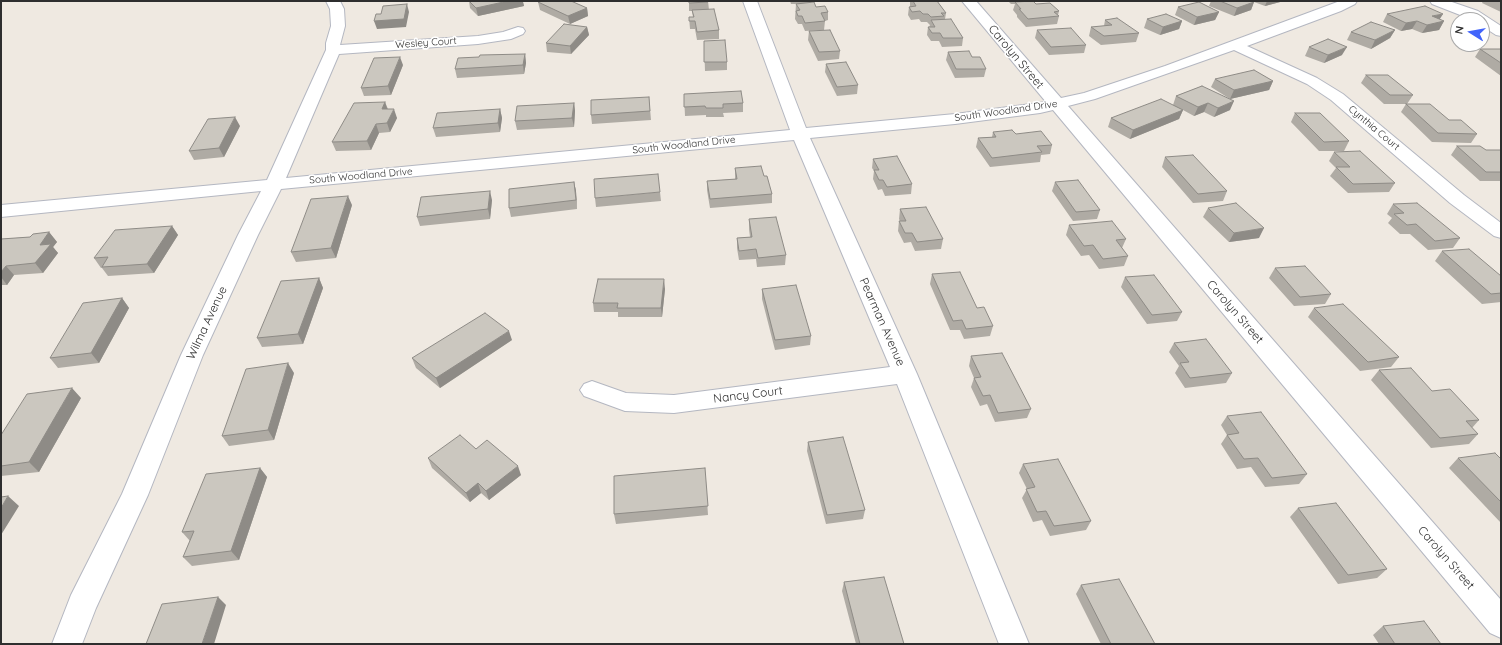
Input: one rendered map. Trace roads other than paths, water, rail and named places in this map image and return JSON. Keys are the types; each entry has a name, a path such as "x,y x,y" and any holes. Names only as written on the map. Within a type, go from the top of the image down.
{"street":[{"name":"Wilma Avenue","path":"67,644 82,605 135,495 192,355 274,184 333,50 333,43 338,26 337,9 333,1"},
{"name":"Pearman Avenue","path":"750,1 800,134 905,374 1014,644"},
{"name":"Carolyn Street","path":"969,1 1501,622"},
{"name":"South Woodland Drive","path":"1,211 800,134 1012,112 1056,104 1096,93 1234,45 1336,8 1350,1"},
{"path":"1437,1 1473,14 1501,32"},
{"name":"Wesley Court","path":"333,50 478,40 506,36 518,31"},
{"name":"Cynthia Court","path":"1234,45 1312,81 1337,97 1457,199 1501,232"},
{"name":"Nancy Court","path":"592,390 626,402 674,404 723,399 905,374"}]}
